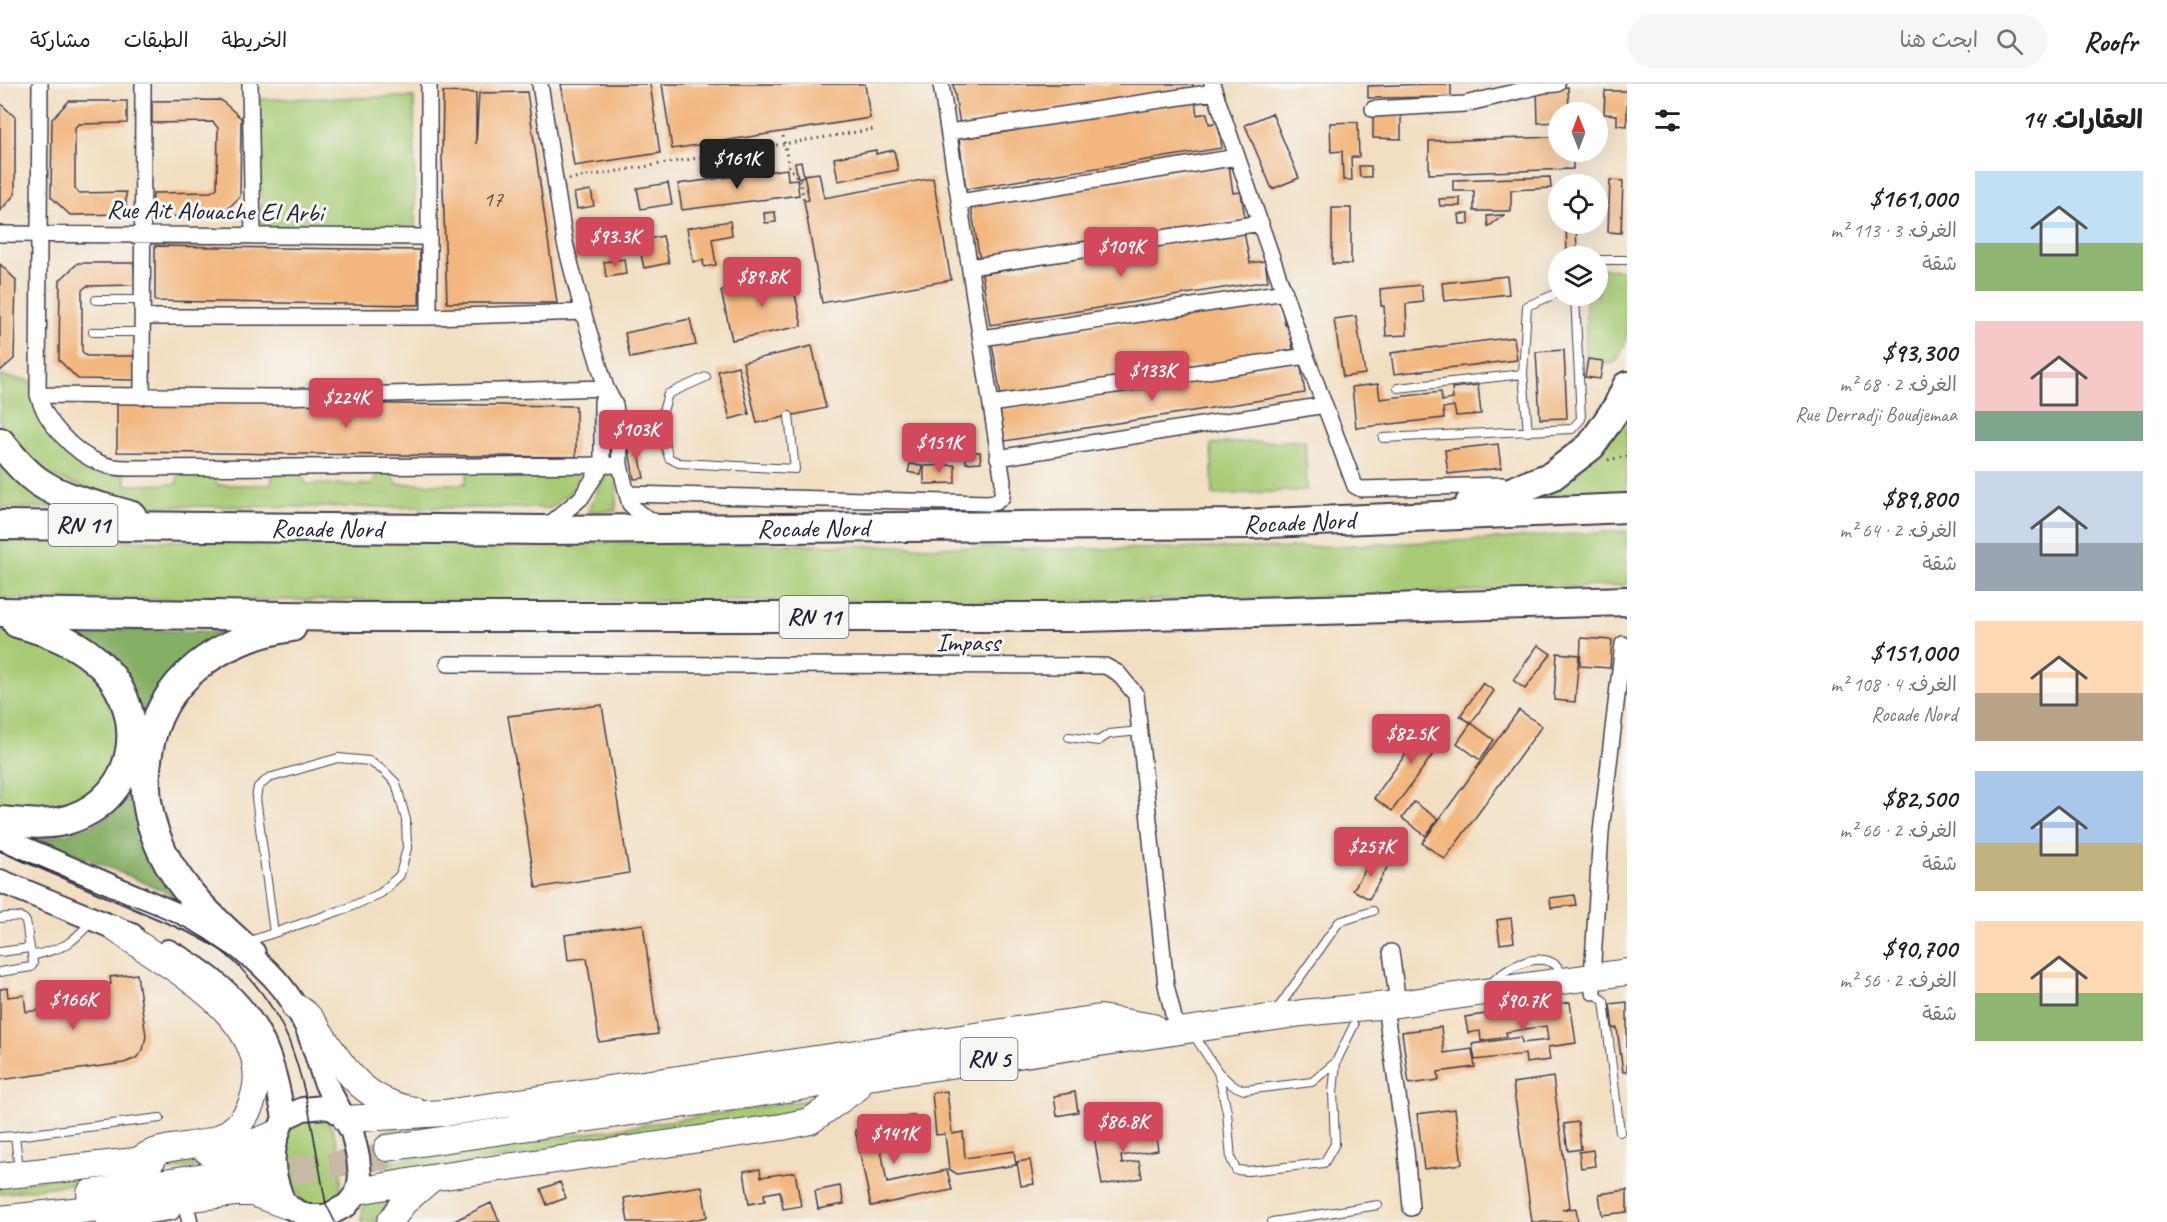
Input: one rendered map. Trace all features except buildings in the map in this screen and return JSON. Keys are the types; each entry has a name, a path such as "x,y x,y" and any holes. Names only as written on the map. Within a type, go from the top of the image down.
{"highway":[{"path":"1417,517 1500,496 1552,476 1591,446 1618,406 1627,386"},
{"path":"0,442 29,475 40,483 74,499 166,526"},
{"name":"Rocade Nord","path":"0,525 542,530 1246,524 1627,508"},
{"name":"RN 11","path":"0,612 358,617 1084,617 1627,601"},
{"path":"245,949 184,886 162,852 149,818 146,801 146,766 151,732 171,692 198,664 209,657 240,641 256,636 288,628 358,617"},
{"path":"0,618 51,632 92,656 106,670 123,697 130,712 132,740 124,770 117,783 100,804 87,812 70,819 46,823 0,821"},
{"path":"116,930 192,981 223,1008 250,1042 257,1071 251,1106 243,1120 228,1133 205,1143 155,1151 138,1161"},
{"name":"RN 5","path":"1607,977 1392,1012 1271,1017 1187,1036 857,1088 388,1152 1187,1036 1354,1025 1392,1012 1481,993 1607,977"},
{"path":"295,1007 308,1014 344,1068 365,1090 394,1106 444,1113"},
{"path":"345,1118 384,1118 444,1113 1100,1018 1187,1036"},
{"name":"RN 5","path":"357,1194 431,1178 782,1127 810,1121 857,1088"},
{"path":"384,1118 376,1140 376,1164 381,1179 387,1187"},
{"path":"268,1189 280,1126"},
{"path":"10,1175 138,1161 268,1189"},
{"path":"390,1222 404,1202 431,1178"},
{"path":"0,1204 268,1189"},
{"path":"0,1213 268,1189"},
{"path":"0,1219 268,1189"}],"main road":[{"path":"0,838 197,923 245,949 270,973 295,1007 310,1036 325,1080 345,1118 358,1157 360,1176 357,1194 358,1222"},
{"path":"0,881 144,940 180,958 202,972 231,997 263,1041 273,1070 280,1126 268,1189 307,1216 326,1216 347,1205 357,1194"},
{"path":"280,1126 303,1109 324,1107 333,1109 345,1118"}],"street":[{"path":"40,84 38,395 47,417 61,434 87,457 111,467 620,465"},
{"path":"142,397 143,84"},
{"path":"250,84 253,236"},
{"path":"429,84 429,316"},
{"path":"540,84 565,243 606,388 615,405 619,431 620,465 630,504 640,514 658,524 685,529"},
{"path":"627,494 989,503 996,502 1002,497 1003,482 942,84"},
{"path":"1373,109 1465,104 1557,84"},
{"path":"949,132 1213,88 1306,356 1355,486 1361,489 1535,483"},
{"path":"960,202 1237,157"},
{"path":"970,267 1261,223"},
{"name":"Rue Ait Alouache El Arbi","path":"0,234 429,237"},
{"path":"982,338 1285,292"},
{"path":"142,324 583,312"},
{"path":"991,404 1306,356"},
{"path":"38,395 277,397 606,388"},
{"path":"542,530 581,498 602,465 602,402 606,388"},
{"path":"998,458 1325,405"},
{"path":"1607,977 1601,832 1622,690 1623,644"},
{"name":"Impass","path":"448,664 1105,666 1118,673 1136,695 1166,985 1187,1036"},
{"path":"1390,952 1392,1012 1411,1208"},
{"path":"104,1222 189,1216 246,1204 268,1189"}],"lane":[{"path":"1608,260 1627,260"},
{"path":"1528,432 1523,374 1527,306 1548,297"},
{"path":"96,300 142,300"},
{"path":"1383,438 1572,429 1581,419 1575,306"},
{"path":"93,332 142,324"},
{"path":"1398,388 1523,374"},
{"path":"706,376 668,394 659,425 669,458 679,463 795,470 789,416"},
{"path":"603,430 619,431 659,425"},
{"path":"1068,737 1098,741 1109,734 1140,731"},
{"path":"245,949 274,933 348,908 381,893 400,875 407,848 406,820 396,783 369,761 338,758 269,778 258,787 256,798 274,933"},
{"path":"1271,1017 1339,922 1373,911"},
{"path":"0,918 19,915 26,921 33,964 31,967 0,972"},
{"path":"0,952 59,949 72,943 93,919"},
{"path":"1607,977 1604,1001 1620,1132"},
{"path":"1218,1072 1227,1112 1231,1159 1236,1170 1248,1171 1324,1163 1335,1144 1333,1092 1336,1062 1354,1025"},
{"path":"1187,1036 1218,1072 1232,1085 1244,1090 1312,1082 1336,1062"},
{"path":"0,1137 160,1118"},
{"path":"10,1175 15,1136"},
{"path":"1272,1222 1378,1205"}],"path":[{"path":"555,181 875,129"},
{"path":"783,136 789,167 800,181 804,201"}],"green space":[{"path":"414,97 415,228 261,229 260,99"},
{"path":"1608,269 1627,271 1627,338 1616,362 1586,366 1586,306 1608,306"},
{"path":"0,376 31,381 39,418 56,441 80,463 109,471 125,471 126,485 177,484 178,472 215,472 217,485 270,485 274,473 301,473 306,484 372,485 378,472 392,471 397,484 465,484 468,472 578,474 575,484 568,493 551,508 138,506 34,470 0,428"},
{"path":"1627,410 1627,491 1515,498"},
{"path":"1305,440 1307,490 1213,495 1211,444"},
{"path":"0,452 74,508 0,508"},
{"path":"607,470 617,470 616,511 588,511"},
{"path":"1627,531 1627,585 1253,599 1053,602 0,599 0,540 734,543 1053,549 1287,548"},
{"path":"63,629 248,632 137,731"},
{"path":"0,630 38,636 89,664 119,710 115,769 77,806 40,812 0,808"},
{"path":"135,765 185,900 38,838 77,831 101,821 121,804 129,793"},
{"path":"1093,1022 1148,1031 383,1144 385,1162 821,1098 808,1110 795,1115 387,1175 380,1152 380,1140 384,1130"},
{"path":"300,1117 324,1117 334,1134 340,1156 341,1179 338,1199 319,1207 308,1205 302,1199 296,1191 289,1169 285,1138 291,1122"},
{"path":"242,1153 251,1159 0,1194 0,1185"},
{"path":"412,1186 382,1222 362,1222 362,1212 370,1199 385,1192"}],"tunnel":[{"path":"252,1177 389,1156"}],"tram line":[{"path":"0,850 181,925 213,944 239,966 271,1006 287,1036 308,1108 326,1204 335,1222"}]}
